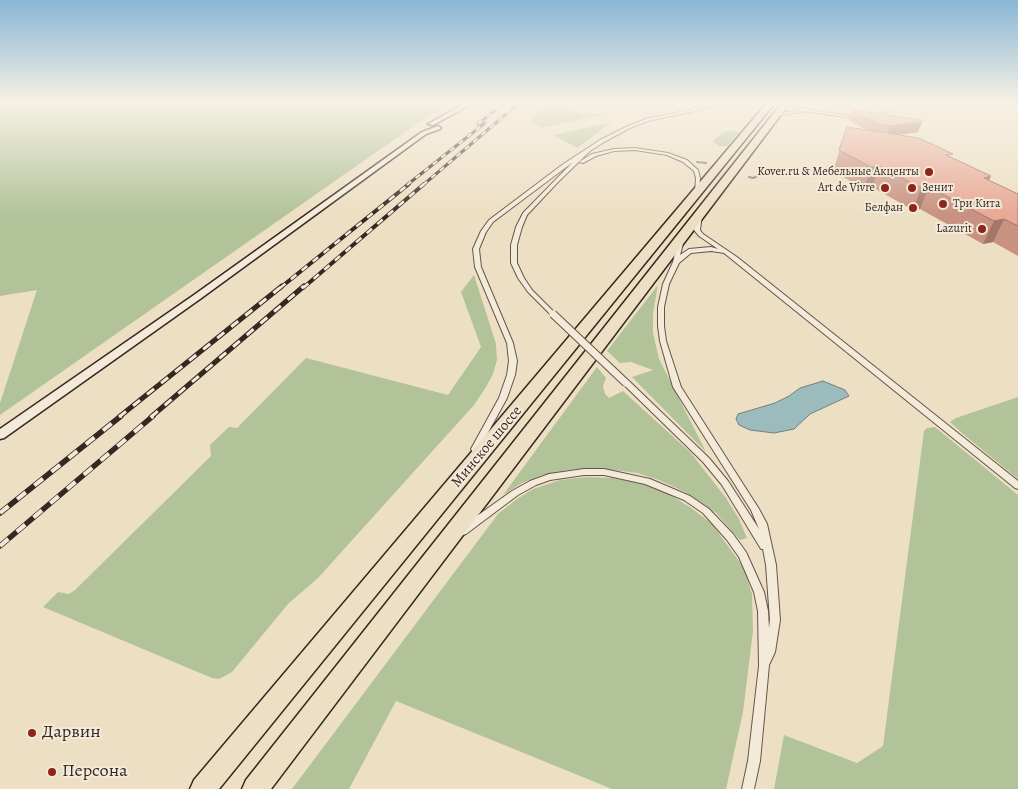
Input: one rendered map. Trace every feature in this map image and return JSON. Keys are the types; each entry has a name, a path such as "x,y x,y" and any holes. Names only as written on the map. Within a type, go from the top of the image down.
{"highway":[{"name":"Минское шоссе","path":"202,789 697,194 746,141"},
{"name":"Минское шоссе","path":"255,789 699,214 753,141"}],"street":[{"path":"0,435 197,297 410,141"},
{"path":"448,494 488,428 503,398 513,361 510,343 478,267 476,250 483,232 492,221 564,166 603,141"},
{"path":"588,150 539,197 525,214 518,227 514,245 514,263 530,291 706,460 737,501 767,552"},
{"path":"573,166 594,155 614,150 658,151 686,161 696,170 698,178 697,194"},
{"path":"699,214 697,230 702,235 1018,486"},
{"path":"682,235 676,262 666,284 661,307 661,326 667,358 677,387 762,524 771,564 776,620 770,652 764,666"},
{"path":"676,262 689,251 700,249 711,249 727,253"},
{"path":"440,550 515,493 549,477 584,472 604,472 648,480 668,488 706,511 730,537 743,555 759,592 762,611 764,666 754,761 748,789"}],"green space":[{"path":"0,141 392,141 0,415 0,403 37,290 0,296"},
{"path":"564,141 587,141 577,148"},
{"path":"713,141 731,141 727,146 719,146"},
{"path":"474,275 496,344 497,360 493,374 486,387 474,405 318,578 288,604 232,672 219,679 212,678 43,607 58,592 69,594 75,590 211,456 210,445 229,427 237,428 306,358 448,395 481,347 461,292"},
{"path":"658,285 653,313 653,333 659,359 706,452 632,377 653,370 631,362 620,363 607,351"},
{"path":"597,367 606,378 603,386 605,394 609,398 623,391 691,453 726,498 739,519 747,538 740,540 716,513 687,493 659,480 637,473 598,468 568,470 542,475 522,483 503,495"},
{"path":"1018,397 1018,479 950,422 956,418"},
{"path":"935,427 1018,495 1018,789 774,789 784,735 857,763 883,746 924,431 927,428"},
{"path":"587,477 613,478 640,483 665,492 690,507 712,524 744,568 752,594 753,631 743,712 726,789 612,789 396,701 349,789 292,789 498,514 533,489 560,480"}],"water":[{"path":"823,381 845,390 849,396 810,414 794,429 774,433 750,430 739,425 736,419 738,414 775,403 800,388"}],"building":[{"path":"842,141 925,141 953,154 946,155 991,176 984,178 1018,194 1018,226 1004,219 994,221 929,187 921,188 880,166 871,167 839,150"}],"waterway":[{"path":"697,162 706,163"},
{"path":"749,177 753,178 765,173"}],"railway":[{"path":"407,185 463,141"},
{"path":"423,185 475,141"},
{"path":"280,288 409,184"},
{"path":"303,288 424,184"},
{"path":"119,417 282,286"},
{"path":"151,417 304,286"},
{"path":"0,513 121,416"},
{"path":"0,546 153,416"}],"place":[{"name":"Kover.ru & Мебельные Акценты","path":"929,172"},
{"name":"Art de Vivre","path":"885,188"},
{"name":"Зенит","path":"912,188"},
{"name":"Три Кита","path":"943,204"},
{"name":"Белфан","path":"913,208"},
{"name":"Lazurit","path":"982,229"},
{"name":"Дарвин","path":"32,733"},
{"name":"Персона","path":"52,772"}]}
